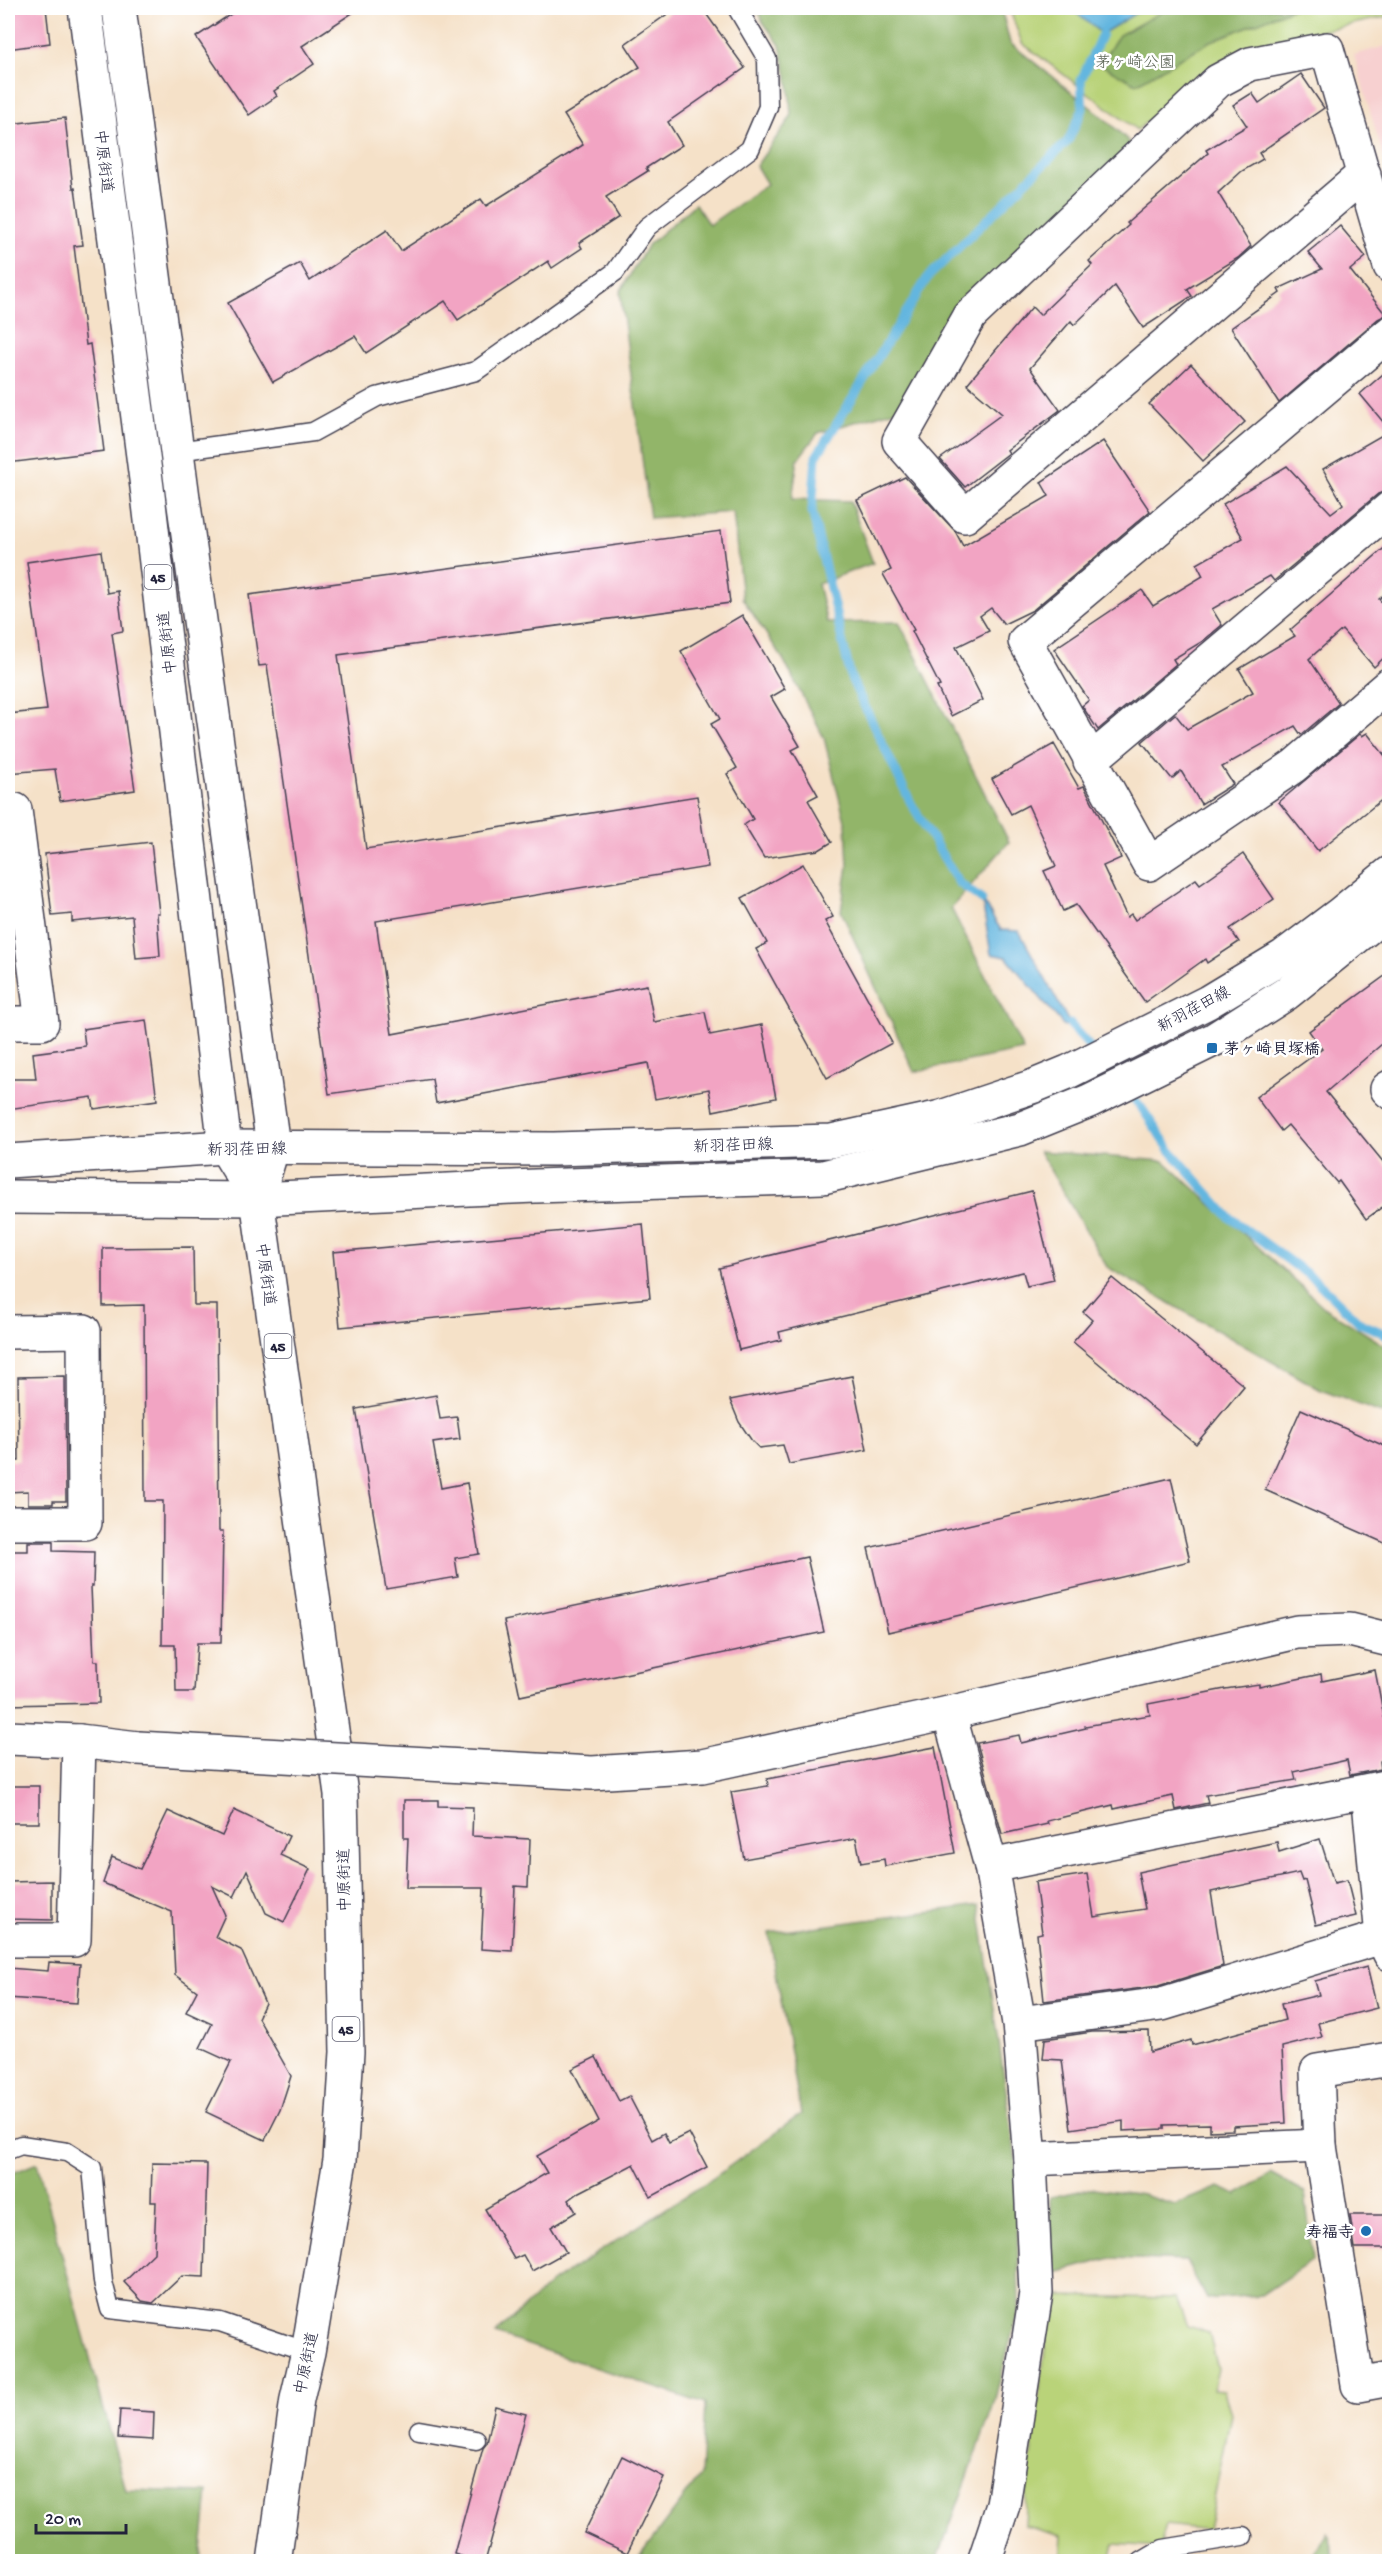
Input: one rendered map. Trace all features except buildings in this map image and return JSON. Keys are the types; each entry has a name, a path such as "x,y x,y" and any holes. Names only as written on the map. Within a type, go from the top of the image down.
{"street":[{"name":"中原街道","path":"85,8 148,495 225,1147 257,1199 341,1794 347,2052 340,2160 308,2352 297,2399 274,2562"},
{"name":"中原街道","path":"119,8 177,452 273,1146 257,1199"},
{"path":"1364,174 965,516 898,441 970,316 1218,81 1250,64 1327,49 1364,174 1389,266"},
{"path":"1389,333 1025,641 1149,864 1294,766 1389,684"},
{"path":"1090,761 1389,508"},
{"path":"8,810 15,810 42,1023 8,1023"},
{"name":"新羽荏田線","path":"8,1161 225,1147 554,1149 831,1141 941,1117 1034,1086 1068,1072 1208,1002 1284,956 1389,873"},
{"path":"8,1197 257,1199 535,1186 822,1177 1020,1129 1089,1101 1215,1039 1287,993 1389,910"},
{"path":"1389,1088 1387,1089 1389,1092"},
{"path":"8,1332 84,1332 85,1523 8,1523"},
{"path":"8,1738 79,1741 138,1748 592,1773 702,1766 949,1713 1297,1632 1350,1630 1389,1640"},
{"path":"949,1713 991,1866 1019,2023 1030,2159 1036,2293 1003,2505 984,2562"},
{"path":"8,1940 74,1940 79,1741"},
{"path":"991,1866 1379,1789 1386,1946 1162,2004 1019,2023"},
{"path":"1389,2059 1317,2071 1320,2146 1358,2385 1389,2379"},
{"path":"1030,2159 1320,2146"}],"lane":[{"path":"177,452 313,432 376,397 476,371 615,272 647,227 750,149 768,107 767,60 737,8"},
{"path":"8,2150 21,2145 67,2152 92,2168 103,2282 110,2309 220,2322 308,2352"},
{"path":"419,2430 476,2440"},
{"path":"1140,2562 1163,2549 1243,2536"}],"shaded area":[{"path":"1390,45 1389,177 1354,55"}],"green space":[{"path":"757,8 1001,8 1010,43 1104,118 1131,143 905,407 818,433 798,459 792,499 850,501 873,563 818,584 827,623 899,622 1009,842 951,908 1023,1050 914,1072 841,911 848,866 846,825 824,738 783,659 742,598 733,512 650,518 620,292 647,246 695,204 709,225 767,184 756,166 791,117 789,85 780,45 763,22"},
{"name":"茅ヶ崎公園","path":"1009,8 1389,8 1390,16 1261,44 1210,68 1137,130 1022,43"},
{"path":"1169,8 1294,8 1209,42 1136,84 1100,64 1119,35"},
{"path":"1039,1151 1164,1161 1326,1309 1389,1348 1389,1416 1321,1390 1107,1267"},
{"path":"979,1905 1016,2160 1019,2308 992,2410 937,2561 636,2561 701,2475 705,2404 495,2334 552,2282 712,2179 801,2114 769,1933"},
{"path":"37,2163 126,2490 208,2492 201,2561 8,2561 8,2175"},
{"path":"1271,2174 1305,2193 1313,2260 1261,2295 1207,2299 1186,2261 1111,2258 1052,2274 1050,2197 1094,2188 1143,2195 1175,2205 1219,2187 1237,2195"},
{"path":"1052,2296 1176,2298 1187,2326 1209,2333 1218,2369 1213,2390 1224,2391 1231,2414 1208,2530 1166,2525 1160,2547 1114,2544 1110,2561 1060,2562 1062,2536 1025,2526 1027,2485"},
{"path":"1327,2533 1336,2561 1309,2561"}],"water":[{"path":"1070,8 1144,8 1102,34"},
{"path":"982,900 1001,930 1019,931 1070,1024 1064,1026 1006,957 991,954"}],"waterway":[{"path":"982,900 959,883 911,803 851,678 812,511 816,457 928,277 1068,141 1083,109 1081,80 1102,34"},
{"path":"1070,1024 1141,1107 1170,1150 1229,1217 1314,1279 1360,1323 1390,1336"}],"place":[{"name":"茅ヶ崎貝塚橋","path":"1212,1048"},
{"name":"寿福寺","path":"1366,2231"}]}
